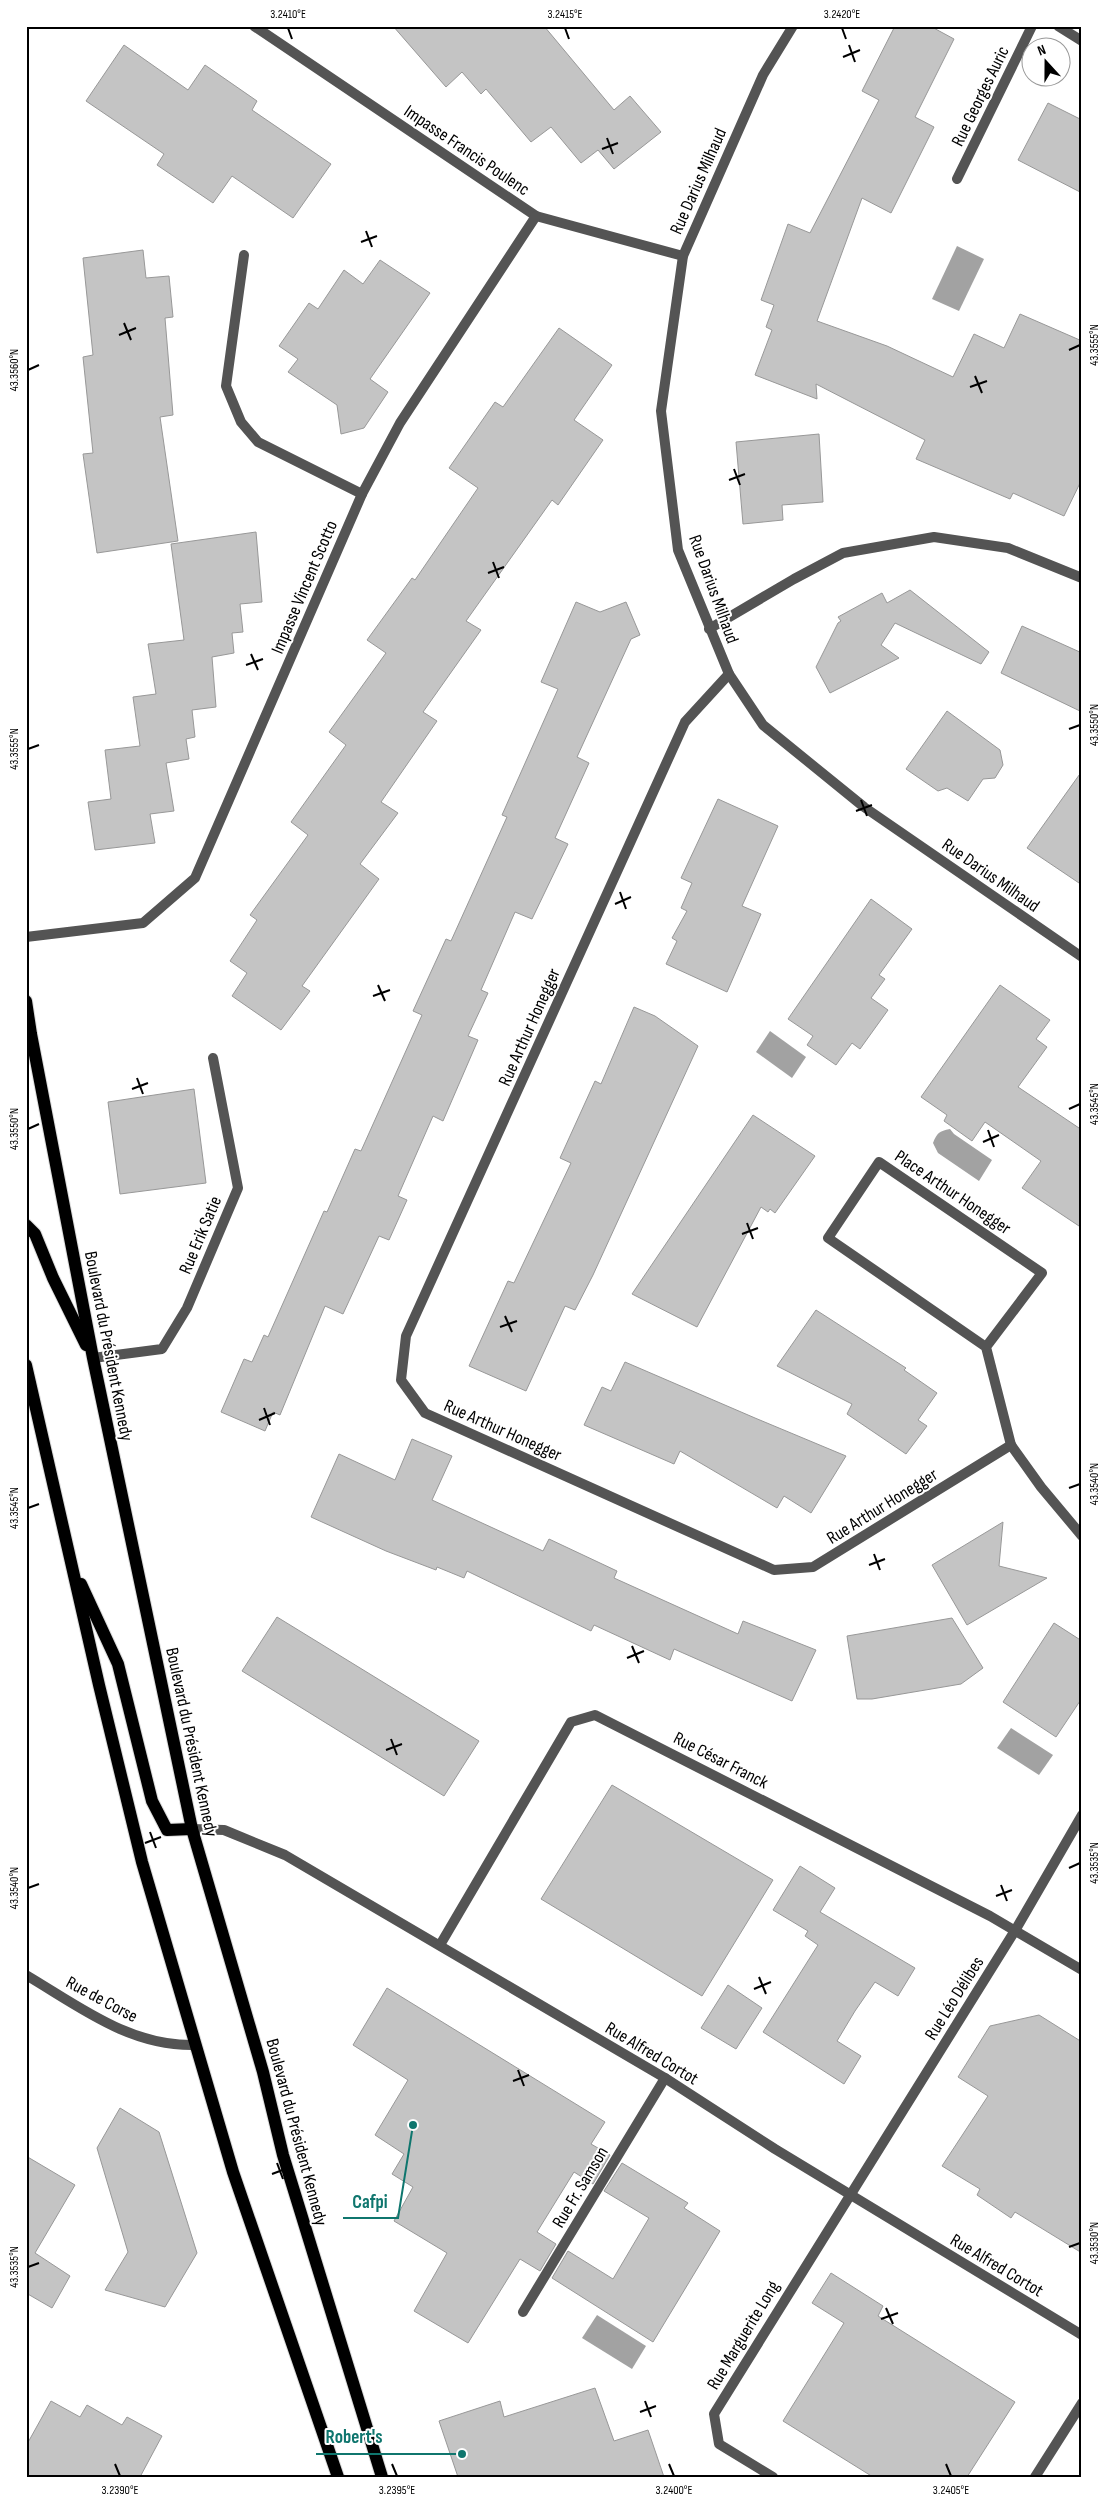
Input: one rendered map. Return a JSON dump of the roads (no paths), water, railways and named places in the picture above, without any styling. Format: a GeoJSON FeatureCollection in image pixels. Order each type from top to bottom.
{"type":"FeatureCollection","features":[{"type":"Feature","properties":{"kind":"main road","name":"Boulevard du Président Kennedy"},"geometry":{"type":"LineString","coordinates":[[26,1001],[93,1358],[192,1830],[264,2072],[283,2155],[382,2477]]}},
{"type":"Feature","properties":{"kind":"main road"},"geometry":{"type":"LineString","coordinates":[[26,1225],[35,1234],[53,1278],[93,1358]]}},
{"type":"Feature","properties":{"kind":"main road"},"geometry":{"type":"LineString","coordinates":[[26,1365],[142,1862],[194,2045],[233,2172],[338,2477]]}},
{"type":"Feature","properties":{"kind":"main road"},"geometry":{"type":"LineString","coordinates":[[70,1559],[118,1664],[152,1801],[167,1830],[192,1830]]}},
{"type":"Feature","properties":{"kind":"street","name":"Impasse Francis Poulenc"},"geometry":{"type":"LineString","coordinates":[[254,26],[536,216],[683,256]]}},
{"type":"Feature","properties":{"kind":"street","name":"Rue Darius Milhaud"},"geometry":{"type":"LineString","coordinates":[[793,26],[763,75],[683,256],[661,411],[678,550],[729,674],[763,725],[864,807],[1082,957]]}},
{"type":"Feature","properties":{"kind":"street","name":"Rue Georges Auric"},"geometry":{"type":"LineString","coordinates":[[957,179],[1032,26]]}},
{"type":"Feature","properties":{"kind":"street"},"geometry":{"type":"LineString","coordinates":[[1058,26],[1082,41]]}},
{"type":"Feature","properties":{"kind":"street","name":"Impasse Vincent Scotto"},"geometry":{"type":"LineString","coordinates":[[26,937],[143,923],[196,878],[362,494],[400,423],[536,216]]}},
{"type":"Feature","properties":{"kind":"street"},"geometry":{"type":"LineString","coordinates":[[244,255],[226,386],[241,422],[258,442],[362,494]]}},
{"type":"Feature","properties":{"kind":"street"},"geometry":{"type":"LineString","coordinates":[[709,629],[794,579],[843,553],[934,537],[1008,548],[1082,578]]}},
{"type":"Feature","properties":{"kind":"street","name":"Rue Arthur Honegger"},"geometry":{"type":"LineString","coordinates":[[729,674],[685,722],[406,1336],[401,1380],[425,1413],[774,1570],[814,1567],[1011,1445]]}},
{"type":"Feature","properties":{"kind":"street","name":"Rue Erik Satie"},"geometry":{"type":"LineString","coordinates":[[93,1358],[162,1349],[187,1308],[238,1188],[213,1058]]}},
{"type":"Feature","properties":{"kind":"street","name":"Place Arthur Honegger"},"geometry":{"type":"LineString","coordinates":[[879,1162],[1042,1272],[986,1347],[828,1238],[879,1162]]}},
{"type":"Feature","properties":{"kind":"street"},"geometry":{"type":"LineString","coordinates":[[986,1347],[1011,1445],[1041,1487],[1082,1536]]}},
{"type":"Feature","properties":{"kind":"street","name":"Rue César Franck"},"geometry":{"type":"LineString","coordinates":[[440,1945],[571,1722],[595,1715],[1016,1929],[1082,1970]]}},
{"type":"Feature","properties":{"kind":"street","name":"Rue Léo Délibes"},"geometry":{"type":"LineString","coordinates":[[851,2195],[1016,1929],[1082,1815]]}},
{"type":"Feature","properties":{"kind":"street","name":"Rue Alfred Cortot"},"geometry":{"type":"LineString","coordinates":[[192,1830],[224,1830],[285,1855],[665,2078],[851,2195],[1082,2335]]}},
{"type":"Feature","properties":{"kind":"street","name":"Rue de Corse"},"geometry":{"type":"LineString","coordinates":[[26,1975],[116,2029],[156,2043],[194,2045]]}},
{"type":"Feature","properties":{"kind":"street","name":"Rue Fr. Samson"},"geometry":{"type":"LineString","coordinates":[[523,2312],[665,2078]]}},
{"type":"Feature","properties":{"kind":"street","name":"Rue Marguerite Long"},"geometry":{"type":"LineString","coordinates":[[773,2477],[719,2444],[714,2414],[836,2215],[851,2195]]}},
{"type":"Feature","properties":{"kind":"street"},"geometry":{"type":"LineString","coordinates":[[1035,2477],[1082,2403]]}},
{"type":"Feature","properties":{"kind":"place","name":"Cafpi"},"geometry":{"type":"Point","coordinates":[413,2125]}},
{"type":"Feature","properties":{"kind":"place","name":"Robert's"},"geometry":{"type":"Point","coordinates":[462,2454]}}]}
